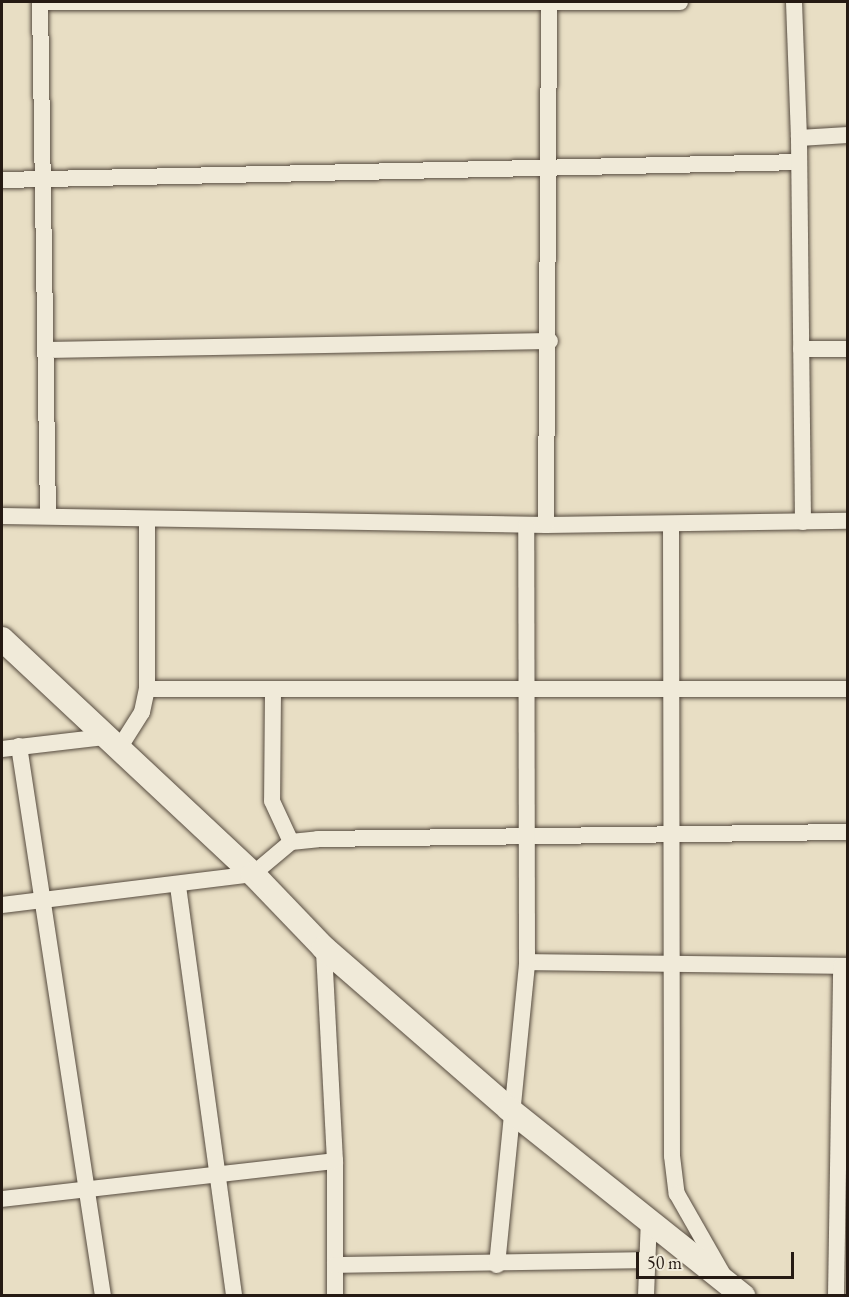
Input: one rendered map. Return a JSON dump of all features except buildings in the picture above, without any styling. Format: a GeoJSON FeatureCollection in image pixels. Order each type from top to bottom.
{"type":"FeatureCollection","features":[{"type":"Feature","properties":{"kind":"street"},"geometry":{"type":"LineString","coordinates":[[48,515],[40,2],[681,2]]}},
{"type":"Feature","properties":{"kind":"street"},"geometry":{"type":"LineString","coordinates":[[794,2],[799,138],[803,522]]}},
{"type":"Feature","properties":{"kind":"street"},"geometry":{"type":"LineString","coordinates":[[546,525],[550,341],[549,3]]}},
{"type":"Feature","properties":{"kind":"street"},"geometry":{"type":"LineString","coordinates":[[799,138],[848,135]]}},
{"type":"Feature","properties":{"kind":"street"},"geometry":{"type":"LineString","coordinates":[[2,180],[43,182],[799,162]]}},
{"type":"Feature","properties":{"kind":"street"},"geometry":{"type":"LineString","coordinates":[[46,350],[550,341]]}},
{"type":"Feature","properties":{"kind":"street"},"geometry":{"type":"LineString","coordinates":[[801,349],[848,349]]}},
{"type":"Feature","properties":{"kind":"street"},"geometry":{"type":"LineString","coordinates":[[2,516],[526,525],[848,521]]}},
{"type":"Feature","properties":{"kind":"street"},"geometry":{"type":"LineString","coordinates":[[2,748],[111,744],[142,712],[147,689],[147,520]]}},
{"type":"Feature","properties":{"kind":"street"},"geometry":{"type":"LineString","coordinates":[[497,1265],[509,1109],[527,962],[529,837],[526,525]]}},
{"type":"Feature","properties":{"kind":"street"},"geometry":{"type":"LineString","coordinates":[[670,525],[671,689],[667,831],[672,960],[672,1156],[677,1194],[734,1287]]}},
{"type":"Feature","properties":{"kind":"street"},"geometry":{"type":"LineString","coordinates":[[2,639],[111,744],[253,874],[324,948],[509,1109],[734,1287]]}},
{"type":"Feature","properties":{"kind":"street"},"geometry":{"type":"LineString","coordinates":[[147,689],[273,693],[848,689]]}},
{"type":"Feature","properties":{"kind":"street"},"geometry":{"type":"LineString","coordinates":[[273,693],[272,801],[291,842]]}},
{"type":"Feature","properties":{"kind":"street"},"geometry":{"type":"LineString","coordinates":[[19,746],[103,1296]]}},
{"type":"Feature","properties":{"kind":"street"},"geometry":{"type":"LineString","coordinates":[[2,906],[178,886],[253,874],[291,842],[529,837],[667,831],[848,832]]}},
{"type":"Feature","properties":{"kind":"street"},"geometry":{"type":"LineString","coordinates":[[178,886],[234,1296]]}},
{"type":"Feature","properties":{"kind":"street"},"geometry":{"type":"LineString","coordinates":[[324,948],[335,1161],[335,1296]]}},
{"type":"Feature","properties":{"kind":"street"},"geometry":{"type":"LineString","coordinates":[[527,962],[672,960],[844,966],[836,1296]]}},
{"type":"Feature","properties":{"kind":"street"},"geometry":{"type":"LineString","coordinates":[[2,1199],[218,1171],[335,1161]]}},
{"type":"Feature","properties":{"kind":"street"},"geometry":{"type":"LineString","coordinates":[[646,1296],[645,1260],[649,1219]]}},
{"type":"Feature","properties":{"kind":"street"},"geometry":{"type":"LineString","coordinates":[[335,1264],[497,1265],[645,1260]]}}]}
